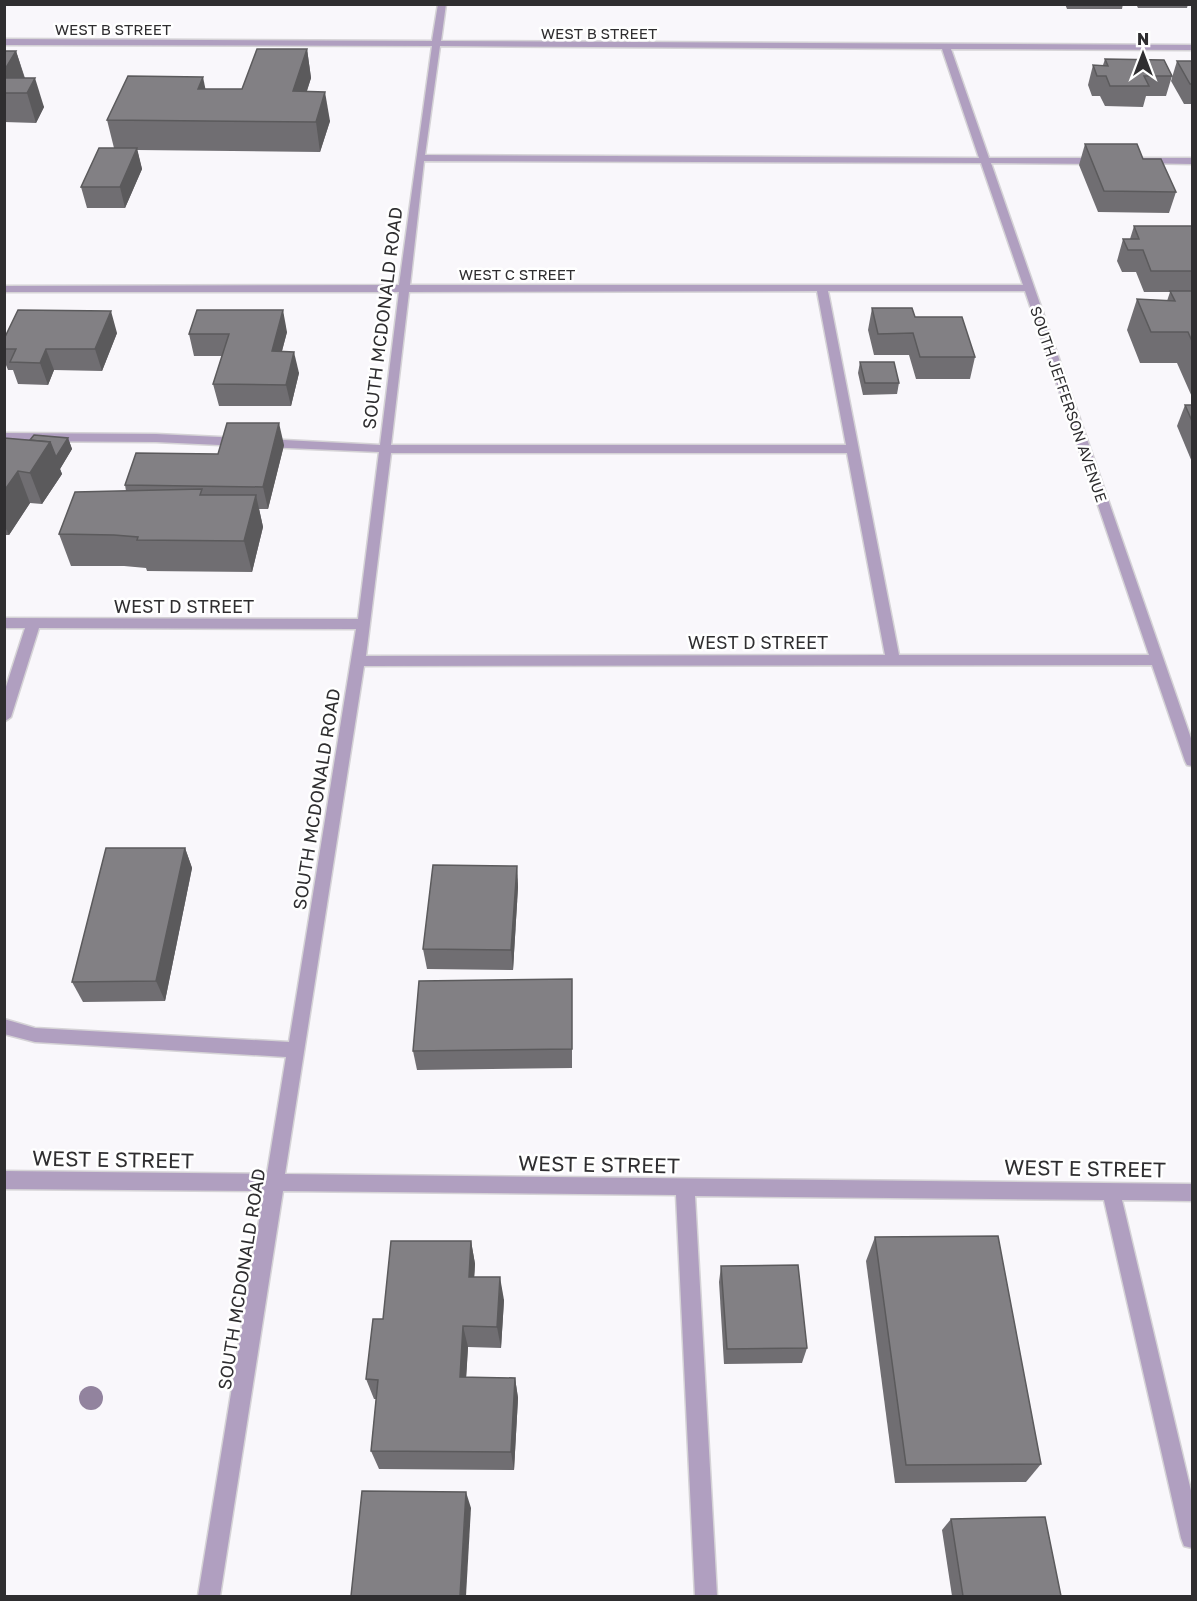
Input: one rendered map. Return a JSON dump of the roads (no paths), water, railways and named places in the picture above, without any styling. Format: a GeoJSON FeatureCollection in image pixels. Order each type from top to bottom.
{"type":"FeatureCollection","features":[{"type":"Feature","properties":{"kind":"street","name":"SOUTH MCDONALD ROAD"},"geometry":{"type":"LineString","coordinates":[[209,1596],[277,1183],[364,624],[434,45],[442,4]]}},
{"type":"Feature","properties":{"kind":"street","name":"WEST B STREET"},"geometry":{"type":"LineString","coordinates":[[4,42],[1192,47]]}},
{"type":"Feature","properties":{"kind":"street","name":"SOUTH JEFFERSON AVENUE"},"geometry":{"type":"LineString","coordinates":[[946,46],[1192,761]]}},
{"type":"Feature","properties":{"kind":"street"},"geometry":{"type":"LineString","coordinates":[[420,158],[1112,161]]}},
{"type":"Feature","properties":{"kind":"street"},"geometry":{"type":"LineString","coordinates":[[1135,161],[1192,161]]}},
{"type":"Feature","properties":{"kind":"street","name":"WEST C STREET"},"geometry":{"type":"LineString","coordinates":[[4,289],[1030,288]]}},
{"type":"Feature","properties":{"kind":"street"},"geometry":{"type":"LineString","coordinates":[[822,289],[892,660]]}},
{"type":"Feature","properties":{"kind":"street"},"geometry":{"type":"LineString","coordinates":[[4,437],[156,438],[386,449],[852,449]]}},
{"type":"Feature","properties":{"kind":"street","name":"WEST D STREET"},"geometry":{"type":"LineString","coordinates":[[4,623],[364,624]]}},
{"type":"Feature","properties":{"kind":"street"},"geometry":{"type":"LineString","coordinates":[[4,717],[33,624]]}},
{"type":"Feature","properties":{"kind":"street","name":"WEST D STREET"},"geometry":{"type":"LineString","coordinates":[[358,661],[1158,660]]}},
{"type":"Feature","properties":{"kind":"street"},"geometry":{"type":"LineString","coordinates":[[4,1026],[35,1035],[296,1050]]}},
{"type":"Feature","properties":{"kind":"street","name":"WEST E STREET"},"geometry":{"type":"LineString","coordinates":[[4,1180],[1192,1192]]}},
{"type":"Feature","properties":{"kind":"street"},"geometry":{"type":"LineString","coordinates":[[685,1187],[706,1596]]}},
{"type":"Feature","properties":{"kind":"street"},"geometry":{"type":"LineString","coordinates":[[1111,1191],[1192,1538]]}}]}
